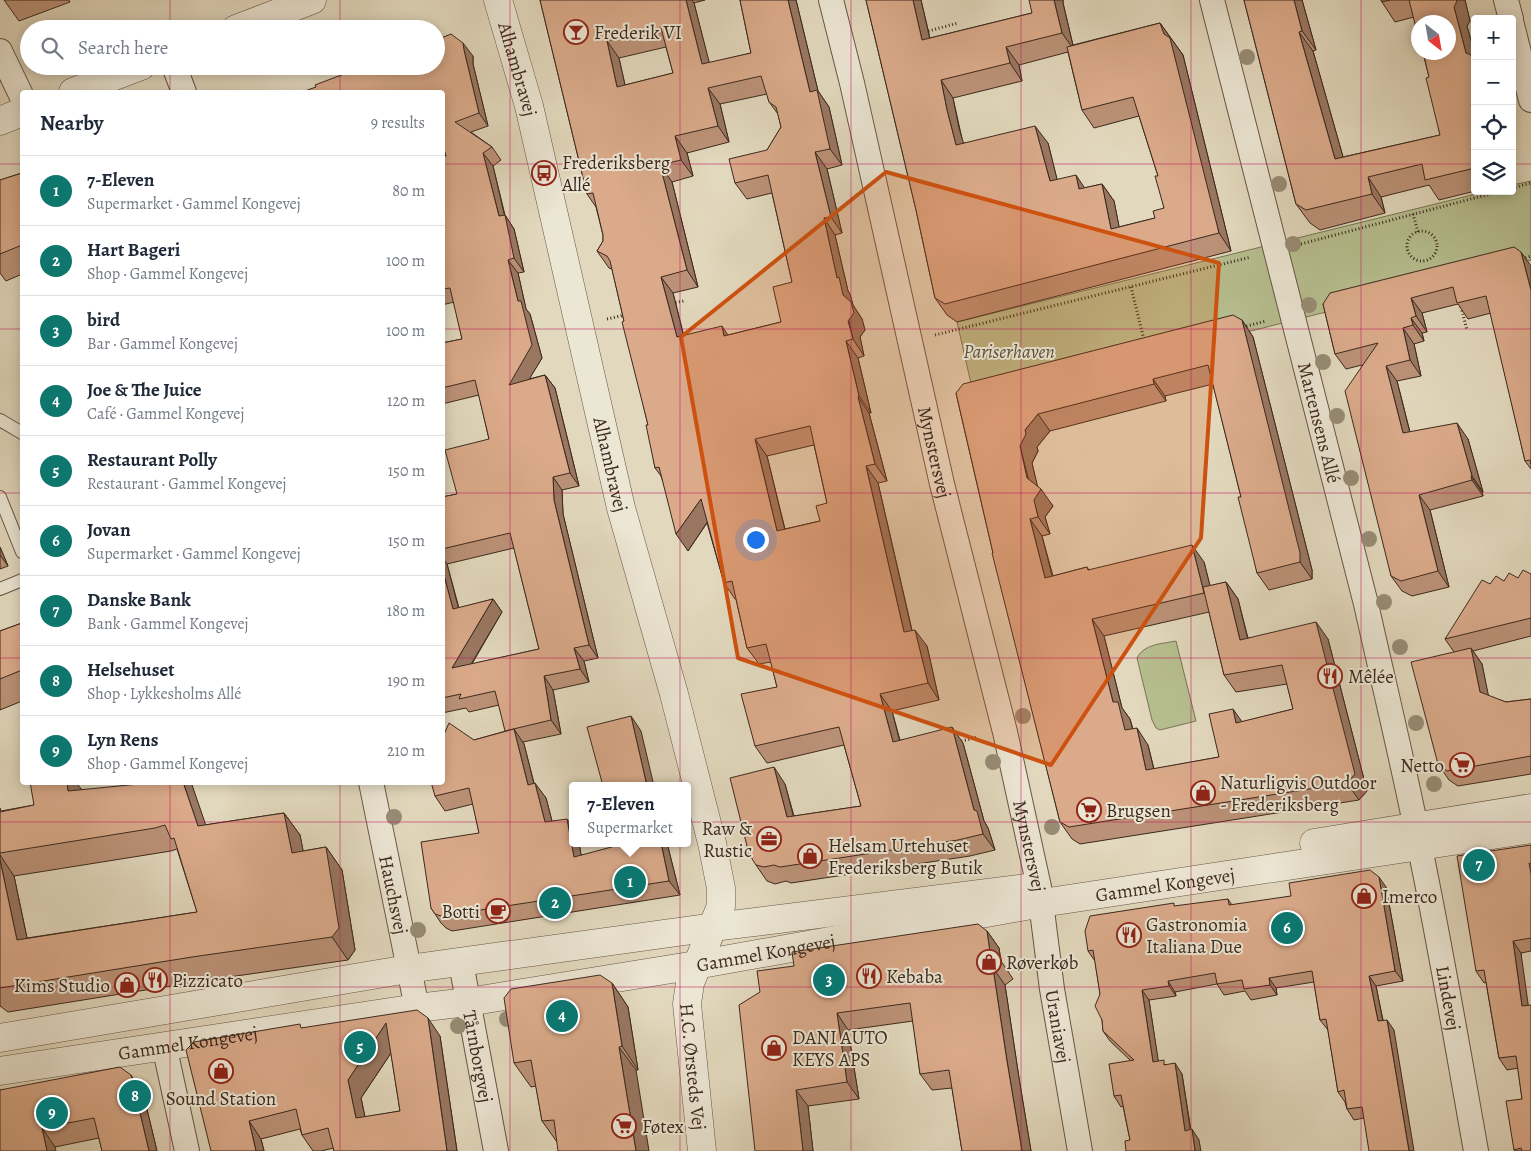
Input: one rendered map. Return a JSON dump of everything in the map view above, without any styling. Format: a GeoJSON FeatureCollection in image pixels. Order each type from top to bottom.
{"type":"FeatureCollection","features":[{"type":"Feature","properties":{"kind":"street"},"geometry":{"type":"LineString","coordinates":[[260,20],[312,0]]}},
{"type":"Feature","properties":{"kind":"street","name":"Alhambravej"},"geometry":{"type":"LineString","coordinates":[[498,0],[529,106],[621,508],[674,694],[712,843],[721,888],[721,906],[714,926]]}},
{"type":"Feature","properties":{"kind":"street","name":"Mynstersvej"},"geometry":{"type":"LineString","coordinates":[[831,0],[852,83],[942,484],[1005,732],[1041,895]]}},
{"type":"Feature","properties":{"kind":"street","name":"Martensens Allé"},"geometry":{"type":"LineString","coordinates":[[1212,0],[1366,604],[1418,837]]}},
{"type":"Feature","properties":{"kind":"street"},"geometry":{"type":"LineString","coordinates":[[1506,0],[1510,15]]}},
{"type":"Feature","properties":{"kind":"street"},"geometry":{"type":"LineString","coordinates":[[1516,41],[1531,100]]}},
{"type":"Feature","properties":{"kind":"street"},"geometry":{"type":"LineString","coordinates":[[0,51],[20,94]]}},
{"type":"Feature","properties":{"kind":"street"},"geometry":{"type":"LineString","coordinates":[[78,90],[117,75]]}},
{"type":"Feature","properties":{"kind":"street"},"geometry":{"type":"LineString","coordinates":[[177,75],[183,90]]}},
{"type":"Feature","properties":{"kind":"street"},"geometry":{"type":"LineString","coordinates":[[0,121],[20,113]]}},
{"type":"Feature","properties":{"kind":"street","name":"Hauchsvej"},"geometry":{"type":"LineString","coordinates":[[372,785],[416,1008]]}},
{"type":"Feature","properties":{"kind":"street","name":"Gammel Kongevej"},"geometry":{"type":"LineString","coordinates":[[1418,837],[1531,808]]}},
{"type":"Feature","properties":{"kind":"street","name":"Gammel Kongevej"},"geometry":{"type":"LineString","coordinates":[[0,1071],[164,1045],[468,1002],[696,965],[1041,895],[1418,837],[1531,829]]}},
{"type":"Feature","properties":{"kind":"street","name":"Lindevej"},"geometry":{"type":"LineString","coordinates":[[1418,837],[1476,1151]]}},
{"type":"Feature","properties":{"kind":"street","name":"Gammel Kongevej"},"geometry":{"type":"LineString","coordinates":[[0,1038],[408,969],[714,926],[1041,895]]}},
{"type":"Feature","properties":{"kind":"street","name":"Uraniavej"},"geometry":{"type":"LineString","coordinates":[[1041,895],[1055,1005],[1080,1151]]}},
{"type":"Feature","properties":{"kind":"street","name":"H.C. Ørsteds Vej"},"geometry":{"type":"LineString","coordinates":[[702,1151],[688,1004],[690,982],[714,926]]}},
{"type":"Feature","properties":{"kind":"street","name":"Tårnborgvej"},"geometry":{"type":"LineString","coordinates":[[461,963],[496,1151]]}},
{"type":"Feature","properties":{"kind":"street"},"geometry":{"type":"LineString","coordinates":[[164,1045],[187,1151]]}},
{"type":"Feature","properties":{"kind":"lane"},"geometry":{"type":"LineString","coordinates":[[0,420],[20,431]]}},
{"type":"Feature","properties":{"kind":"lane"},"geometry":{"type":"LineString","coordinates":[[0,497],[20,547]]}},
{"type":"Feature","properties":{"kind":"lane"},"geometry":{"type":"LineString","coordinates":[[0,590],[20,581]]}},
{"type":"Feature","properties":{"kind":"path"},"geometry":{"type":"LineString","coordinates":[[922,32],[958,23]]}},
{"type":"Feature","properties":{"kind":"path"},"geometry":{"type":"LineString","coordinates":[[1516,187],[1531,183]]}},
{"type":"Feature","properties":{"kind":"path"},"geometry":{"type":"LineString","coordinates":[[910,341],[1276,250],[1486,195]]}},
{"type":"Feature","properties":{"kind":"path"},"geometry":{"type":"LineString","coordinates":[[1413,214],[1418,232]]}},
{"type":"Feature","properties":{"kind":"path"},"geometry":{"type":"LineString","coordinates":[[1426,231],[1437,242],[1436,252],[1429,260],[1424,262],[1414,260],[1406,248],[1409,238],[1418,232],[1426,231]]}},
{"type":"Feature","properties":{"kind":"path"},"geometry":{"type":"LineString","coordinates":[[1521,259],[1531,256]]}},
{"type":"Feature","properties":{"kind":"path"},"geometry":{"type":"LineString","coordinates":[[1424,262],[1426,268]]}},
{"type":"Feature","properties":{"kind":"path"},"geometry":{"type":"LineString","coordinates":[[1131,286],[1144,341]]}},
{"type":"Feature","properties":{"kind":"path"},"geometry":{"type":"LineString","coordinates":[[665,305],[684,301]]}},
{"type":"Feature","properties":{"kind":"path"},"geometry":{"type":"LineString","coordinates":[[1460,303],[1466,330]]}},
{"type":"Feature","properties":{"kind":"path"},"geometry":{"type":"LineString","coordinates":[[579,324],[626,314]]}},
{"type":"Feature","properties":{"kind":"path"},"geometry":{"type":"LineString","coordinates":[[1234,329],[1292,315]]}},
{"type":"Feature","properties":{"kind":"path"},"geometry":{"type":"LineString","coordinates":[[955,742],[1005,732]]}},
{"type":"Feature","properties":{"kind":"highlighted area"},"geometry":{"type":"Polygon","coordinates":[[[886,172],[1219,263],[1201,538],[1051,765],[738,658],[681,337],[886,172]]]}},
{"type":"Feature","properties":{"kind":"green space","name":"Pariserhaven"},"geometry":{"type":"Polygon","coordinates":[[[1531,181],[1531,260],[975,401],[957,322],[1472,195],[1516,195],[1516,184],[1531,181]]]}},
{"type":"Feature","properties":{"kind":"green space"},"geometry":{"type":"Polygon","coordinates":[[[1176,641],[1196,721],[1160,730],[1156,728],[1152,720],[1137,658],[1148,647],[1176,641]]]}},
{"type":"Feature","properties":{"kind":"building"},"geometry":{"type":"Polygon","coordinates":[[[540,0],[686,0],[702,64],[751,53],[740,0],[788,0],[810,92],[817,90],[830,149],[815,152],[831,217],[824,218],[837,278],[839,277],[843,295],[851,302],[854,313],[848,321],[853,339],[846,341],[875,464],[866,466],[904,632],[915,630],[928,683],[880,694],[893,742],[952,727],[974,810],[977,811],[983,834],[958,840],[780,867],[756,865],[749,854],[730,778],[774,767],[787,817],[861,806],[839,727],[755,746],[741,694],[777,687],[766,644],[747,648],[732,581],[724,583],[701,499],[676,534],[659,467],[655,468],[646,425],[648,425],[622,322],[624,321],[610,261],[607,256],[597,251],[603,241],[603,235],[593,193],[587,194],[540,0]],[[661,28],[607,41],[617,87],[673,73],[661,28]],[[761,76],[708,88],[718,126],[675,136],[681,160],[660,165],[687,270],[661,277],[677,337],[722,326],[724,336],[781,322],[773,287],[792,282],[768,175],[735,183],[729,159],[767,150],[781,127],[776,107],[769,102],[761,76]],[[810,426],[755,439],[777,531],[820,521],[816,506],[827,503],[810,426]]]}},
{"type":"Feature","properties":{"kind":"building"},"geometry":{"type":"Polygon","coordinates":[[[866,0],[913,0],[922,40],[1032,13],[1029,0],[1054,0],[1062,33],[1006,47],[1010,63],[941,80],[947,110],[956,145],[1035,126],[1050,181],[1076,175],[1079,189],[1102,184],[1111,229],[1155,218],[1153,211],[1164,208],[1155,176],[1158,176],[1133,97],[1082,110],[1067,47],[1160,23],[1164,34],[1170,38],[1219,233],[945,304],[935,298],[866,0]]]}},
{"type":"Feature","properties":{"kind":"building"},"geometry":{"type":"Polygon","coordinates":[[[1244,0],[1294,0],[1302,31],[1299,32],[1335,159],[1440,135],[1426,78],[1429,77],[1425,60],[1456,60],[1456,15],[1413,15],[1409,0],[1456,0],[1454,7],[1466,53],[1471,55],[1471,169],[1425,180],[1422,164],[1368,177],[1372,194],[1306,210],[1296,204],[1244,0]]]}},
{"type":"Feature","properties":{"kind":"building"},"geometry":{"type":"Polygon","coordinates":[[[451,34],[463,43],[479,113],[455,122],[492,147],[483,153],[499,216],[505,215],[514,258],[508,260],[518,301],[521,301],[532,345],[509,385],[545,375],[570,473],[553,477],[554,500],[589,645],[574,648],[580,669],[544,676],[551,720],[505,731],[495,691],[459,699],[461,694],[445,697],[445,579],[453,609],[493,599],[452,668],[539,649],[510,533],[445,548],[445,496],[457,494],[445,450],[489,439],[475,380],[445,387],[445,342],[462,339],[450,288],[445,289],[445,90],[308,90],[316,87],[315,85],[341,75],[445,75],[445,36],[451,34]]]}},
{"type":"Feature","properties":{"kind":"building"},"geometry":{"type":"Polygon","coordinates":[[[20,174],[20,246],[0,254],[0,180],[20,174]]]}},
{"type":"Feature","properties":{"kind":"building"},"geometry":{"type":"Polygon","coordinates":[[[1514,247],[1521,252],[1531,290],[1531,464],[1530,460],[1525,461],[1486,296],[1457,303],[1453,287],[1411,298],[1416,316],[1411,318],[1413,325],[1403,328],[1410,360],[1386,366],[1403,433],[1457,423],[1472,480],[1419,495],[1438,571],[1401,581],[1391,576],[1345,391],[1378,343],[1335,354],[1323,304],[1330,293],[1514,247]]]}},
{"type":"Feature","properties":{"kind":"building"},"geometry":{"type":"Polygon","coordinates":[[[1233,315],[1242,320],[1300,553],[1300,562],[1257,573],[1238,497],[1241,497],[1208,365],[1153,379],[1154,384],[1038,414],[1025,430],[1026,434],[1020,446],[1027,478],[1041,489],[1034,500],[1038,517],[1030,519],[1045,578],[1087,567],[1088,570],[1192,545],[1204,593],[1092,619],[1113,702],[1118,702],[1125,730],[1137,728],[1146,770],[1219,757],[1209,714],[1233,709],[1236,723],[1293,709],[1282,665],[1224,675],[1203,587],[1226,582],[1240,640],[1316,622],[1355,774],[1347,783],[1069,827],[1060,822],[992,553],[956,393],[963,384],[1233,315]]]}},
{"type":"Feature","properties":{"kind":"building"},"geometry":{"type":"Polygon","coordinates":[[[1523,570],[1531,574],[1531,618],[1445,639],[1482,580],[1490,584],[1496,576],[1504,581],[1509,573],[1518,578],[1523,570]]]}},
{"type":"Feature","properties":{"kind":"building"},"geometry":{"type":"Polygon","coordinates":[[[20,624],[20,671],[0,679],[0,631],[20,624]]]}},
{"type":"Feature","properties":{"kind":"building"},"geometry":{"type":"Polygon","coordinates":[[[1471,648],[1480,692],[1506,702],[1531,699],[1531,756],[1447,771],[1438,764],[1411,662],[1471,648]]]}},
{"type":"Feature","properties":{"kind":"building"},"geometry":{"type":"Polygon","coordinates":[[[631,716],[646,782],[602,782],[587,727],[631,716]]]}},
{"type":"Feature","properties":{"kind":"building"},"geometry":{"type":"Polygon","coordinates":[[[449,723],[474,740],[514,729],[528,785],[535,783],[545,822],[567,819],[569,847],[572,847],[574,857],[612,847],[662,847],[669,881],[441,916],[435,914],[431,908],[421,842],[479,833],[469,788],[435,796],[432,785],[445,785],[445,732],[449,723]]]}},
{"type":"Feature","properties":{"kind":"building"},"geometry":{"type":"Polygon","coordinates":[[[31,785],[67,785],[68,791],[129,785],[184,785],[198,826],[284,813],[292,853],[326,847],[339,928],[332,937],[0,988],[0,860],[17,940],[197,912],[174,838],[171,839],[165,825],[0,853],[0,812],[34,805],[31,785]]]}},
{"type":"Feature","properties":{"kind":"building"},"geometry":{"type":"Polygon","coordinates":[[[1531,845],[1531,864],[1529,863],[1531,874],[1531,938],[1513,941],[1522,1006],[1531,1005],[1531,1151],[1522,1151],[1521,1148],[1514,1150],[1506,1101],[1522,1099],[1516,1056],[1499,1058],[1484,970],[1476,971],[1457,856],[1531,845]]]}},
{"type":"Feature","properties":{"kind":"building"},"geometry":{"type":"Polygon","coordinates":[[[1370,870],[1379,877],[1395,971],[1369,976],[1378,1021],[1387,1020],[1409,1151],[1369,1151],[1362,1107],[1347,1109],[1344,1090],[1338,1092],[1326,1019],[1320,1020],[1312,971],[1269,978],[1270,985],[1244,989],[1242,980],[1217,984],[1215,973],[1168,981],[1169,986],[1142,990],[1153,1062],[1164,1060],[1164,1065],[1175,1063],[1185,1131],[1192,1129],[1195,1151],[1126,1151],[1125,1141],[1130,1140],[1121,1095],[1114,1096],[1109,1064],[1134,1060],[1103,1031],[1102,1020],[1095,1006],[1100,994],[1093,950],[1088,951],[1085,931],[1090,916],[1174,903],[1174,906],[1228,899],[1229,905],[1291,896],[1289,883],[1370,870]]]}},
{"type":"Feature","properties":{"kind":"building"},"geometry":{"type":"Polygon","coordinates":[[[978,924],[987,931],[990,952],[1002,962],[993,968],[1022,1151],[962,1151],[949,1070],[920,1074],[910,1003],[837,1013],[847,1082],[796,1090],[803,1151],[755,1151],[739,1005],[760,992],[757,971],[794,966],[792,952],[978,924]]]}},
{"type":"Feature","properties":{"kind":"building"},"geometry":{"type":"Polygon","coordinates":[[[600,975],[612,983],[622,1046],[619,1047],[636,1151],[558,1151],[554,1120],[542,1121],[531,1060],[514,1063],[504,998],[511,989],[600,975]]]}},
{"type":"Feature","properties":{"kind":"building"},"geometry":{"type":"Polygon","coordinates":[[[417,1010],[428,1018],[447,1151],[334,1151],[328,1128],[302,1135],[296,1109],[249,1121],[256,1151],[211,1151],[186,1050],[194,1042],[300,1024],[301,1028],[417,1010]],[[386,1023],[348,1080],[356,1118],[400,1111],[386,1023]]]}},
{"type":"Feature","properties":{"kind":"building"},"geometry":{"type":"Polygon","coordinates":[[[120,1067],[131,1075],[149,1151],[102,1151],[94,1118],[42,1128],[47,1151],[0,1151],[0,1090],[120,1067]]]}},
{"type":"Feature","properties":{"kind":"place","name":"Frederik VI"},"geometry":{"type":"Point","coordinates":[576,32]}},
{"type":"Feature","properties":{"kind":"place","name":"Frederiksberg Allé"},"geometry":{"type":"Point","coordinates":[544,173]}},
{"type":"Feature","properties":{"kind":"place","name":"Mêlée"},"geometry":{"type":"Point","coordinates":[1330,676]}},
{"type":"Feature","properties":{"kind":"place","name":"Netto"},"geometry":{"type":"Point","coordinates":[1462,765]}},
{"type":"Feature","properties":{"kind":"place","name":"Naturligvis Outdoor - Frederiksberg"},"geometry":{"type":"Point","coordinates":[1203,793]}},
{"type":"Feature","properties":{"kind":"place","name":"Brugsen"},"geometry":{"type":"Point","coordinates":[1089,810]}},
{"type":"Feature","properties":{"kind":"place","name":"Raw & Rustic"},"geometry":{"type":"Point","coordinates":[769,839]}},
{"type":"Feature","properties":{"kind":"place","name":"Helsam Urtehuset Frederiksberg Butik"},"geometry":{"type":"Point","coordinates":[810,856]}},
{"type":"Feature","properties":{"kind":"place","name":"Danske Bank"},"geometry":{"type":"Point","coordinates":[1479,865]}},
{"type":"Feature","properties":{"kind":"place","name":"7-Eleven"},"geometry":{"type":"Point","coordinates":[630,882]}},
{"type":"Feature","properties":{"kind":"place","name":"Imerco"},"geometry":{"type":"Point","coordinates":[1364,896]}},
{"type":"Feature","properties":{"kind":"place","name":"Hart Bageri"},"geometry":{"type":"Point","coordinates":[555,903]}},
{"type":"Feature","properties":{"kind":"place","name":"Botti"},"geometry":{"type":"Point","coordinates":[498,911]}},
{"type":"Feature","properties":{"kind":"place","name":"Jovan"},"geometry":{"type":"Point","coordinates":[1287,928]}},
{"type":"Feature","properties":{"kind":"place","name":"Gastronomia Italiana Due"},"geometry":{"type":"Point","coordinates":[1129,935]}},
{"type":"Feature","properties":{"kind":"place","name":"Røverkøb"},"geometry":{"type":"Point","coordinates":[989,962]}},
{"type":"Feature","properties":{"kind":"place","name":"Kebaba"},"geometry":{"type":"Point","coordinates":[869,976]}},
{"type":"Feature","properties":{"kind":"place","name":"Pizzicato"},"geometry":{"type":"Point","coordinates":[155,980]}},
{"type":"Feature","properties":{"kind":"place","name":"bird"},"geometry":{"type":"Point","coordinates":[829,980]}},
{"type":"Feature","properties":{"kind":"place","name":"Kims Studio"},"geometry":{"type":"Point","coordinates":[127,985]}},
{"type":"Feature","properties":{"kind":"place","name":"Joe & The Juice"},"geometry":{"type":"Point","coordinates":[562,1016]}},
{"type":"Feature","properties":{"kind":"place","name":"Restaurant Polly"},"geometry":{"type":"Point","coordinates":[360,1047]}},
{"type":"Feature","properties":{"kind":"place","name":"DANI AUTO KEYS APS"},"geometry":{"type":"Point","coordinates":[774,1048]}},
{"type":"Feature","properties":{"kind":"place","name":"Sound Station"},"geometry":{"type":"Point","coordinates":[221,1071]}},
{"type":"Feature","properties":{"kind":"place","name":"Helsehuset"},"geometry":{"type":"Point","coordinates":[135,1096]}},
{"type":"Feature","properties":{"kind":"place","name":"Lyn Rens"},"geometry":{"type":"Point","coordinates":[52,1113]}},
{"type":"Feature","properties":{"kind":"place","name":"Føtex"},"geometry":{"type":"Point","coordinates":[624,1126]}}]}
